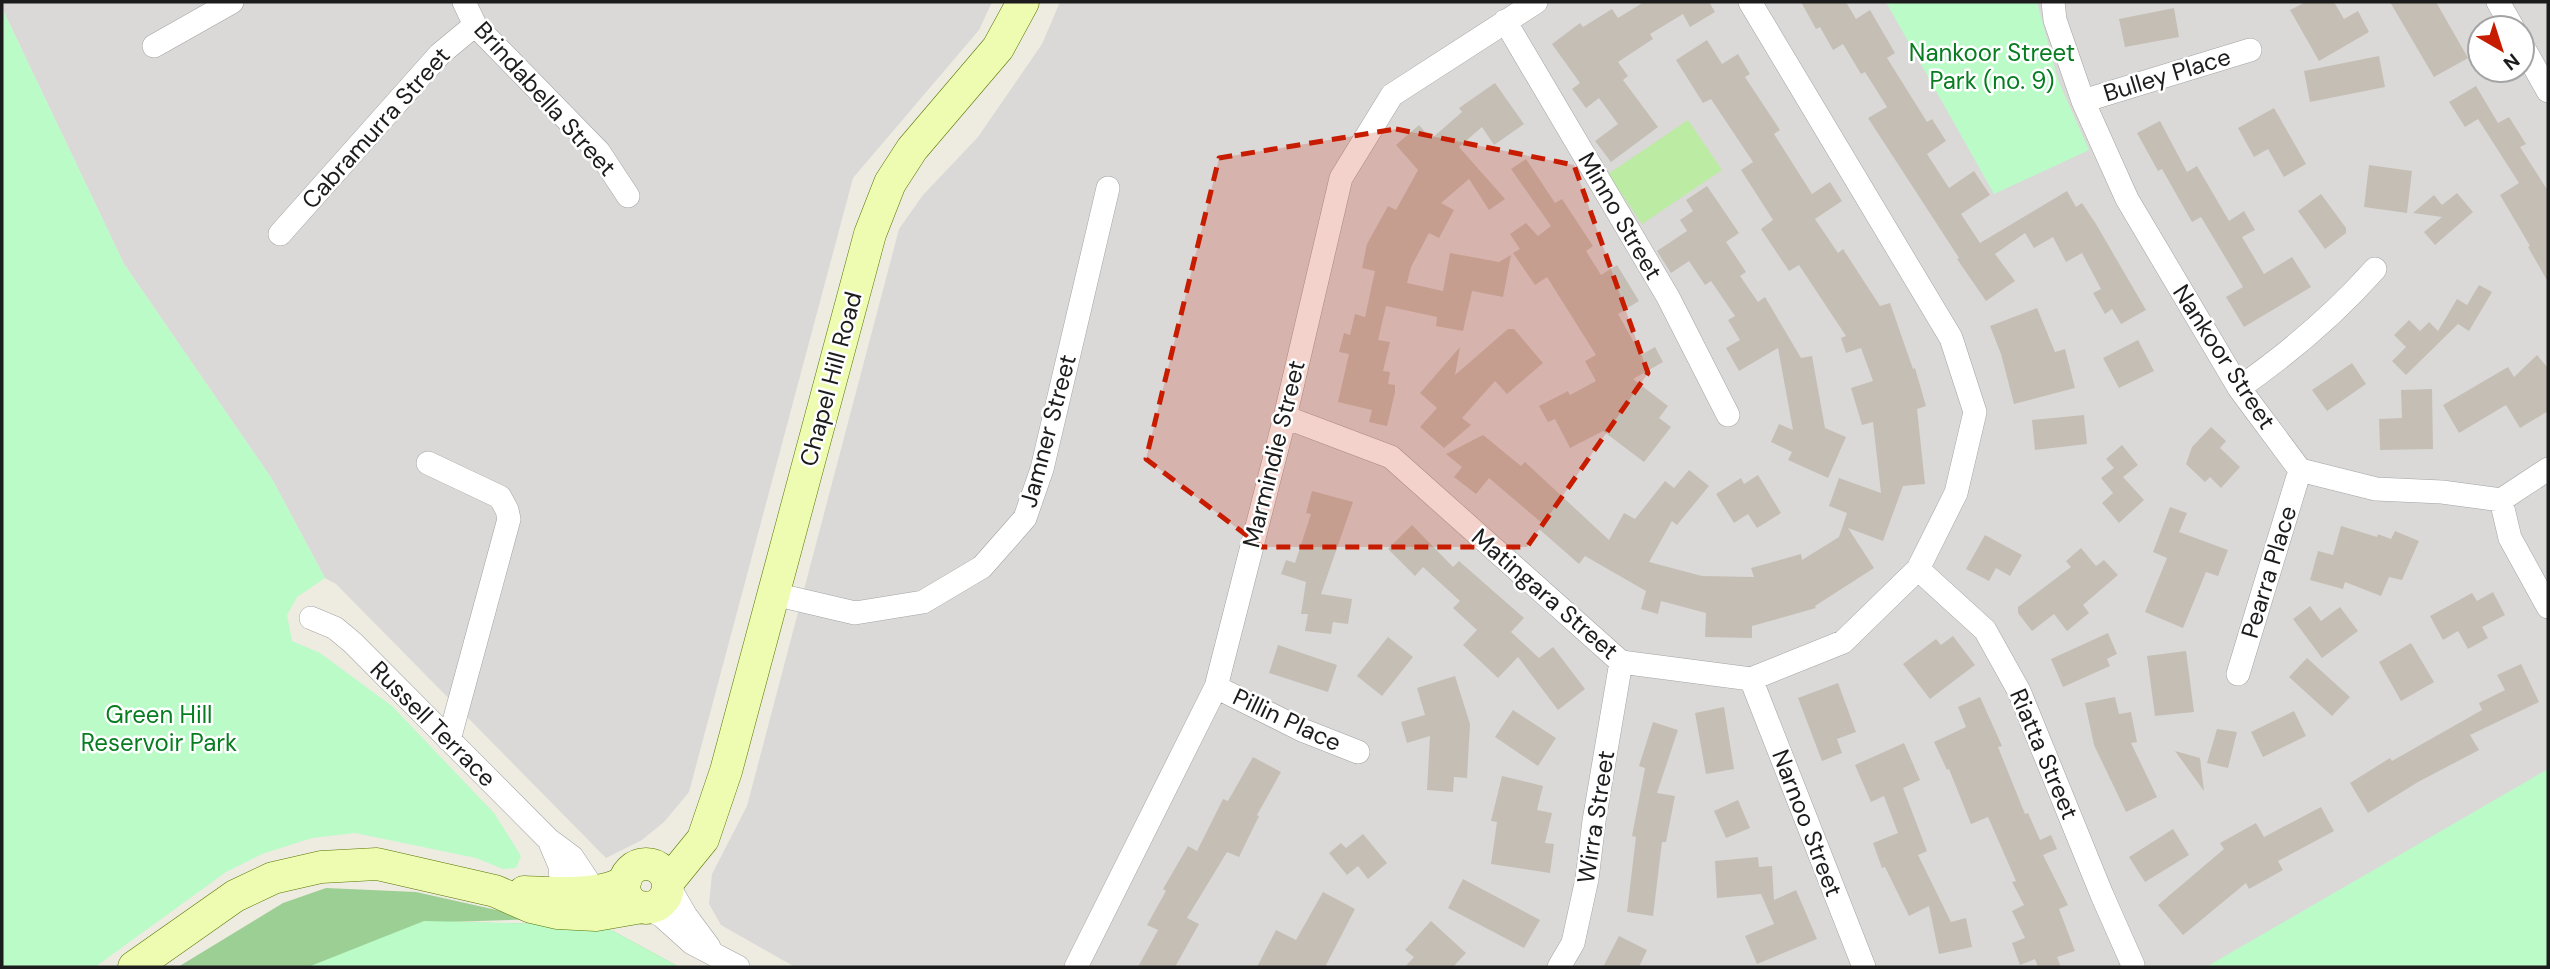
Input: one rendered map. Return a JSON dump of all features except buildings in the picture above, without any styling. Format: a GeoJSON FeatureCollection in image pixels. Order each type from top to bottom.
{"type":"FeatureCollection","features":[{"type":"Feature","properties":{"kind":"main road","name":"Chapel Hill Road"},"geometry":{"type":"LineString","coordinates":[[668,883],[703,839],[718,794],[870,234],[890,183],[912,149],[998,48],[1023,2]]}},
{"type":"Feature","properties":{"kind":"main road","name":"Chapel Hill Road"},"geometry":{"type":"LineString","coordinates":[[632,872],[681,837],[718,794]]}},
{"type":"Feature","properties":{"kind":"main road"},"geometry":{"type":"LineString","coordinates":[[134,967],[235,896],[274,878],[297,871],[350,864],[377,864],[495,891],[547,912],[581,915],[599,902],[618,886],[632,872],[648,864],[663,872],[668,883],[662,901],[643,907],[599,902],[573,906],[562,892],[495,891]]}},
{"type":"Feature","properties":{"kind":"main road"},"geometry":{"type":"LineString","coordinates":[[632,872],[627,895],[633,903],[643,907]]}},
{"type":"Feature","properties":{"kind":"street"},"geometry":{"type":"LineString","coordinates":[[154,46],[232,2]]}},
{"type":"Feature","properties":{"kind":"street","name":"Brindabella Street"},"geometry":{"type":"LineString","coordinates":[[464,2],[475,25],[599,152],[628,196]]}},
{"type":"Feature","properties":{"kind":"street","name":"Marmindie Street"},"geometry":{"type":"LineString","coordinates":[[1076,967],[1216,687],[1285,417],[1341,177],[1392,94],[1536,2]]}},
{"type":"Feature","properties":{"kind":"street","name":"Matingara Street"},"geometry":{"type":"LineString","coordinates":[[1285,417],[1391,457],[1621,662],[1751,679],[1843,642],[1918,569],[1956,493],[1975,412],[1951,338],[1750,2]]}},
{"type":"Feature","properties":{"kind":"street","name":"Nankoor Street"},"geometry":{"type":"LineString","coordinates":[[2053,2],[2055,20],[2083,101],[2127,199],[2239,388],[2300,470]]}},
{"type":"Feature","properties":{"kind":"street","name":"Minno Street"},"geometry":{"type":"LineString","coordinates":[[1505,21],[1668,297],[1728,415]]}},
{"type":"Feature","properties":{"kind":"street","name":"Cabramurra Street"},"geometry":{"type":"LineString","coordinates":[[280,234],[440,54],[475,25]]}},
{"type":"Feature","properties":{"kind":"street","name":"Bulley Place"},"geometry":{"type":"LineString","coordinates":[[2083,101],[2250,50]]}},
{"type":"Feature","properties":{"kind":"street"},"geometry":{"type":"LineString","coordinates":[[2536,70],[2548,92]]}},
{"type":"Feature","properties":{"kind":"street","name":"Jamner Street"},"geometry":{"type":"LineString","coordinates":[[774,594],[855,613],[923,602],[982,567],[1025,518],[1042,469],[1108,188]]}},
{"type":"Feature","properties":{"kind":"street"},"geometry":{"type":"LineString","coordinates":[[2239,388],[2267,369],[2346,301],[2375,268]]}},
{"type":"Feature","properties":{"kind":"street"},"geometry":{"type":"LineString","coordinates":[[428,463],[500,498],[509,519],[449,740]]}},
{"type":"Feature","properties":{"kind":"street"},"geometry":{"type":"LineString","coordinates":[[2300,470],[2376,489],[2442,492],[2501,500],[2548,469]]}},
{"type":"Feature","properties":{"kind":"street","name":"Pearra Place"},"geometry":{"type":"LineString","coordinates":[[2238,674],[2300,470]]}},
{"type":"Feature","properties":{"kind":"street"},"geometry":{"type":"LineString","coordinates":[[2501,500],[2510,538],[2548,607]]}},
{"type":"Feature","properties":{"kind":"street","name":"Riatta Street"},"geometry":{"type":"LineString","coordinates":[[1918,569],[1985,630],[2019,691],[2133,965]]}},
{"type":"Feature","properties":{"kind":"street","name":"Russell Terrace"},"geometry":{"type":"LineString","coordinates":[[312,618],[331,626],[346,637],[549,840],[572,857],[599,902]]}},
{"type":"Feature","properties":{"kind":"street","name":"Wirra Street"},"geometry":{"type":"LineString","coordinates":[[1559,967],[1573,943],[1587,879],[1621,662]]}},
{"type":"Feature","properties":{"kind":"street","name":"Narnoo Street"},"geometry":{"type":"LineString","coordinates":[[1751,679],[1864,967]]}},
{"type":"Feature","properties":{"kind":"street","name":"Pillin Place"},"geometry":{"type":"LineString","coordinates":[[1216,687],[1302,730],[1358,752]]}},
{"type":"Feature","properties":{"kind":"street","name":"Russell Terrace"},"geometry":{"type":"LineString","coordinates":[[549,840],[560,866],[562,892]]}},
{"type":"Feature","properties":{"kind":"street"},"geometry":{"type":"LineString","coordinates":[[668,883],[686,916],[716,955]]}},
{"type":"Feature","properties":{"kind":"street"},"geometry":{"type":"LineString","coordinates":[[643,907],[662,916],[687,940],[738,967]]}},
{"type":"Feature","properties":{"kind":"highlighted area"},"geometry":{"type":"Polygon","coordinates":[[[1396,129],[1574,165],[1648,373],[1527,547],[1262,547],[1146,459],[1219,158],[1396,129]]]}},
{"type":"Feature","properties":{"kind":"shaded area"},"geometry":{"type":"Polygon","coordinates":[[[2,2],[992,2],[979,30],[853,178],[689,792],[664,822],[642,840],[606,858],[336,584],[325,578],[272,479],[124,264],[2,8],[2,2]]]}},
{"type":"Feature","properties":{"kind":"shaded area"},"geometry":{"type":"Polygon","coordinates":[[[1060,2],[2548,2],[2548,775],[2223,967],[795,967],[721,925],[709,904],[712,874],[747,806],[899,229],[923,195],[978,137],[1042,44],[1060,2]]]}},
{"type":"Feature","properties":{"kind":"green space","name":"Nankoor Street Park (no. 9)"},"geometry":{"type":"Polygon","coordinates":[[[1886,2],[2037,2],[2058,80],[2089,150],[1994,194],[1886,2]]]}},
{"type":"Feature","properties":{"kind":"green space","name":"Green Hill Reservoir Park"},"geometry":{"type":"Polygon","coordinates":[[[2,8],[124,264],[272,479],[325,578],[297,597],[287,615],[292,641],[320,653],[392,706],[494,813],[521,856],[516,868],[503,869],[476,858],[355,833],[312,838],[262,854],[226,872],[95,967],[2,967],[2,8]]]}},
{"type":"Feature","properties":{"kind":"green space"},"geometry":{"type":"Polygon","coordinates":[[[1688,120],[1722,170],[1642,224],[1608,174],[1688,120]]]}},
{"type":"Feature","properties":{"kind":"green space"},"geometry":{"type":"Polygon","coordinates":[[[2548,769],[2548,967],[2206,967],[2548,769]]]}},
{"type":"Feature","properties":{"kind":"green space"},"geometry":{"type":"Polygon","coordinates":[[[326,888],[416,892],[537,919],[448,922],[602,925],[679,967],[178,967],[283,903],[326,888]]]}},
{"type":"Feature","properties":{"kind":"green space"},"geometry":{"type":"Polygon","coordinates":[[[424,921],[602,925],[679,967],[308,967],[424,921]]]}}]}
